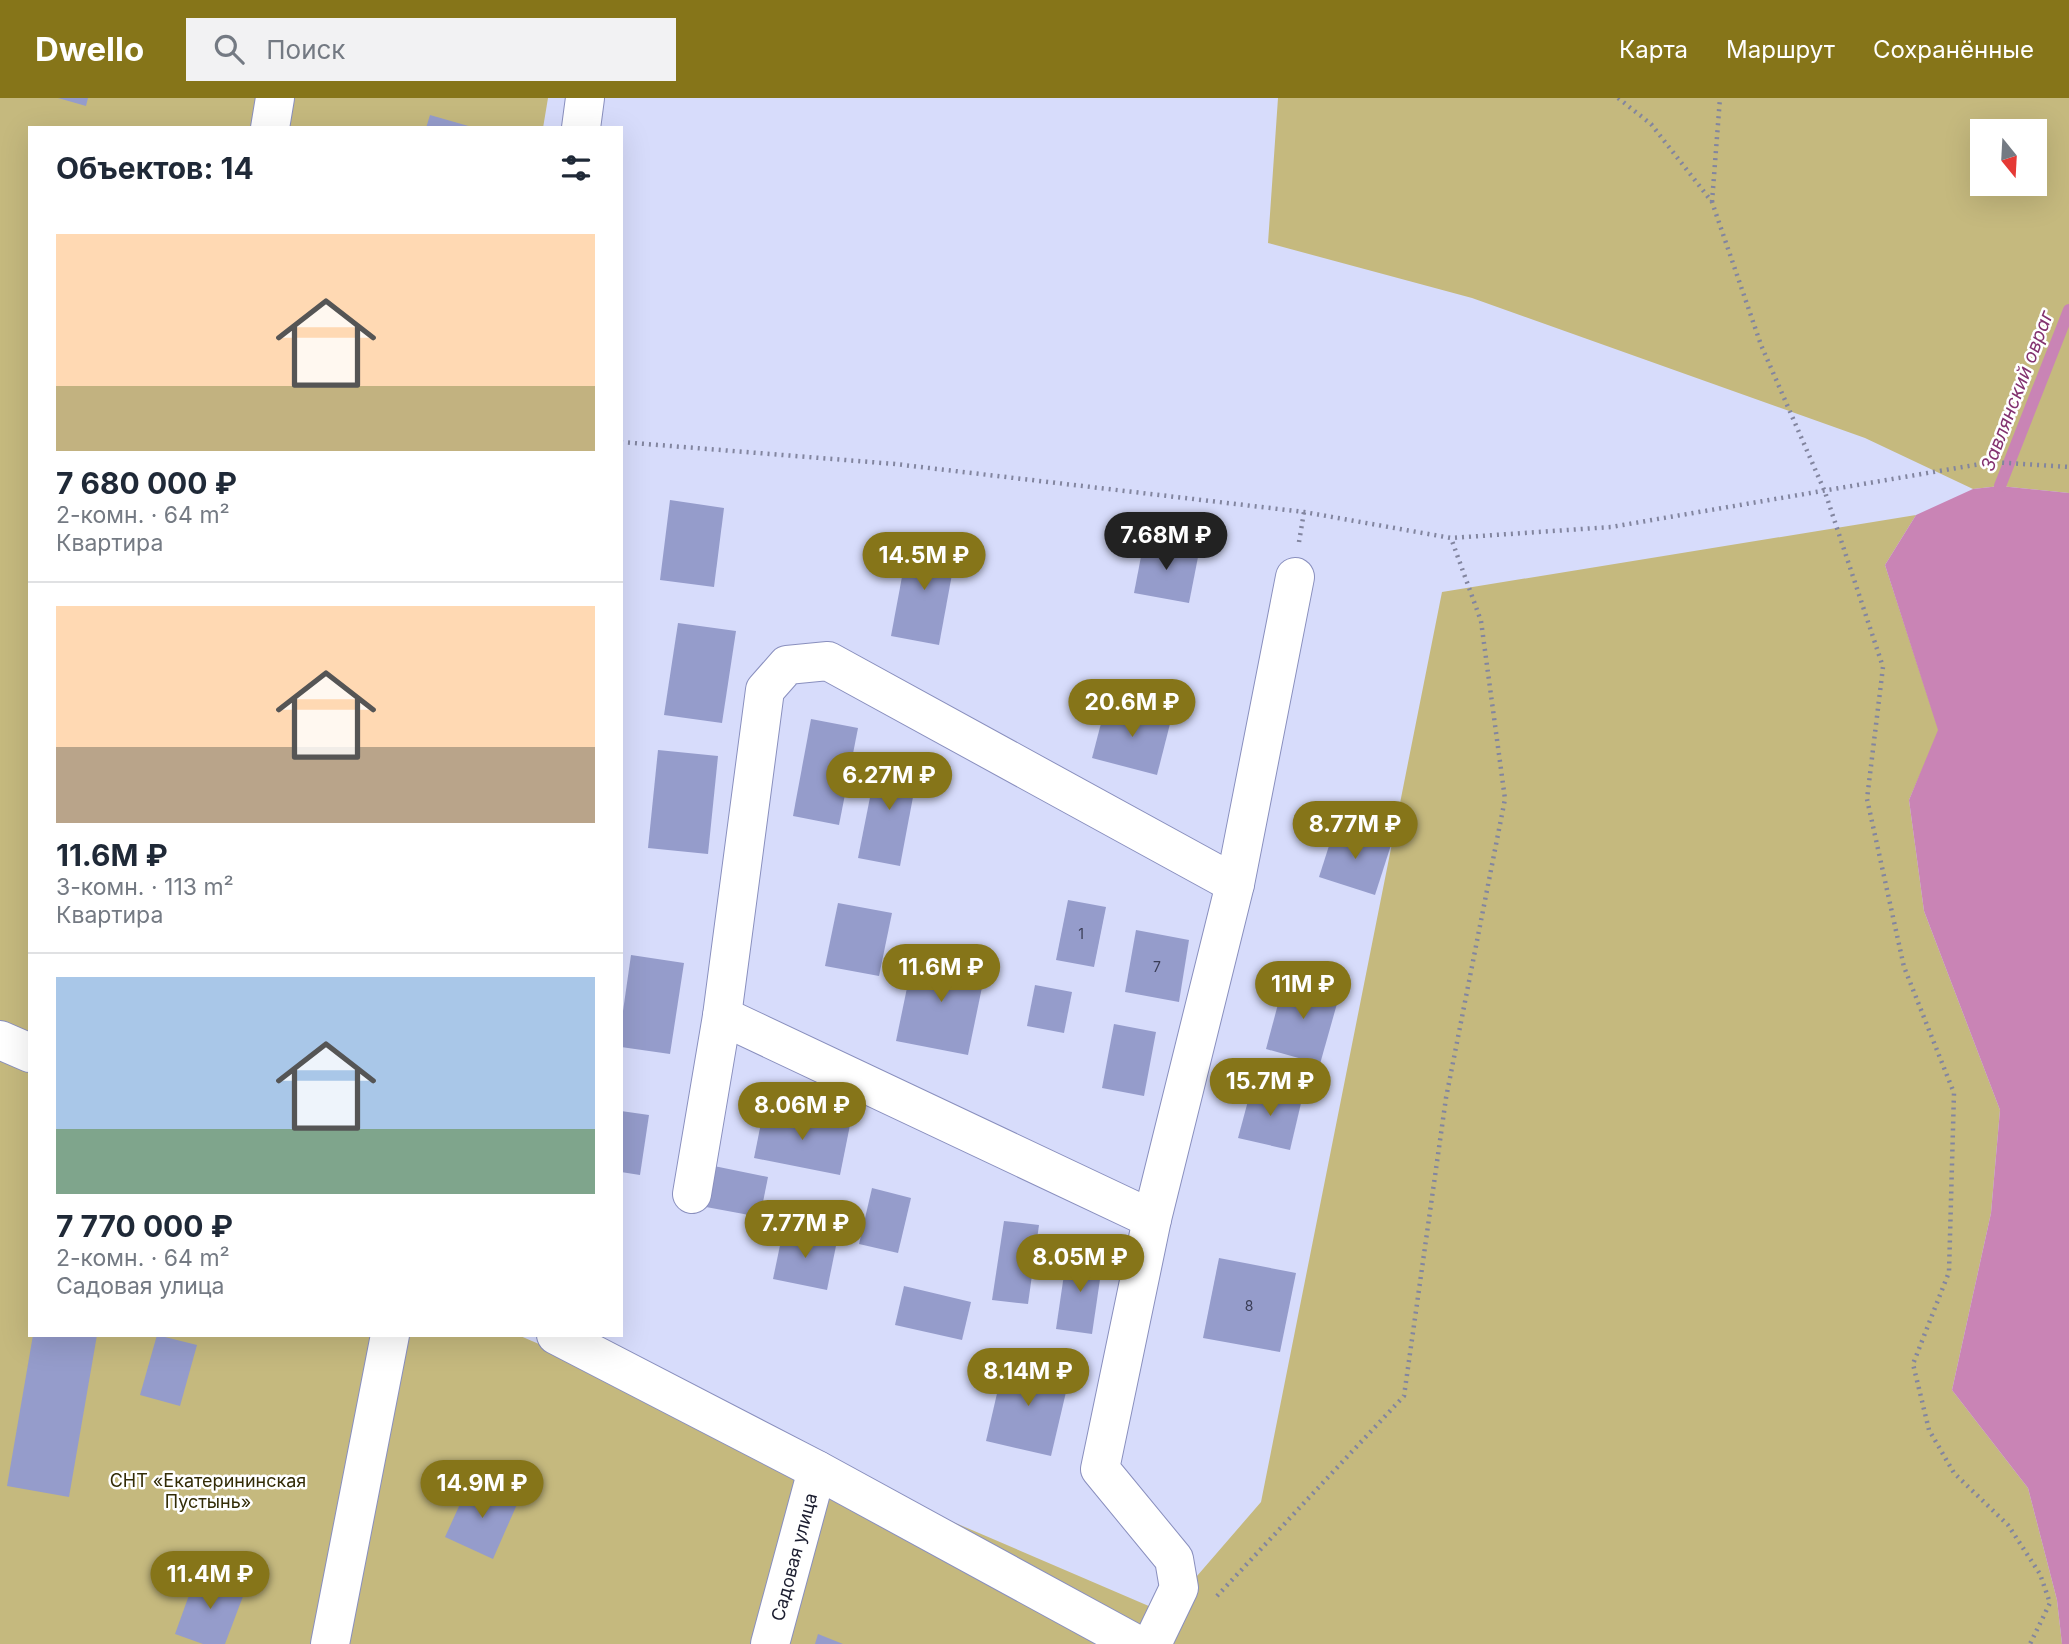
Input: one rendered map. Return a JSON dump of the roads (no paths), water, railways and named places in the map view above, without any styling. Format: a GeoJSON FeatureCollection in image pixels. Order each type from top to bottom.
{"type":"FeatureCollection","features":[{"type":"Feature","properties":{"kind":"street"},"geometry":{"type":"LineString","coordinates":[[270,126],[275,98]]}},
{"type":"Feature","properties":{"kind":"street"},"geometry":{"type":"LineString","coordinates":[[581,126],[585,98]]}},
{"type":"Feature","properties":{"kind":"street"},"geometry":{"type":"LineString","coordinates":[[1152,1644],[1179,1588],[1174,1559],[1100,1469],[1152,1219],[1235,884],[1295,577]]}},
{"type":"Feature","properties":{"kind":"street"},"geometry":{"type":"LineString","coordinates":[[692,1194],[722,1016],[765,690],[787,665],[828,661],[1235,884]]}},
{"type":"Feature","properties":{"kind":"street"},"geometry":{"type":"LineString","coordinates":[[722,1016],[1152,1219]]}},
{"type":"Feature","properties":{"kind":"street"},"geometry":{"type":"LineString","coordinates":[[0,1040],[28,1052]]}},
{"type":"Feature","properties":{"kind":"street"},"geometry":{"type":"LineString","coordinates":[[330,1644],[390,1337]]}},
{"type":"Feature","properties":{"kind":"street"},"geometry":{"type":"LineString","coordinates":[[560,1337],[817,1470],[1136,1644]]}},
{"type":"Feature","properties":{"kind":"street","name":"Садовая улица"},"geometry":{"type":"LineString","coordinates":[[770,1644],[817,1470]]}},
{"type":"Feature","properties":{"kind":"waterway","name":"Завлянский овраг"},"geometry":{"type":"LineString","coordinates":[[2000,486],[2069,310]]}},
{"type":"Feature","properties":{"kind":"park label","name":"СНТ «Екатерининская Пустынь»"},"geometry":{"type":"Point","coordinates":[208,1490]}}]}
